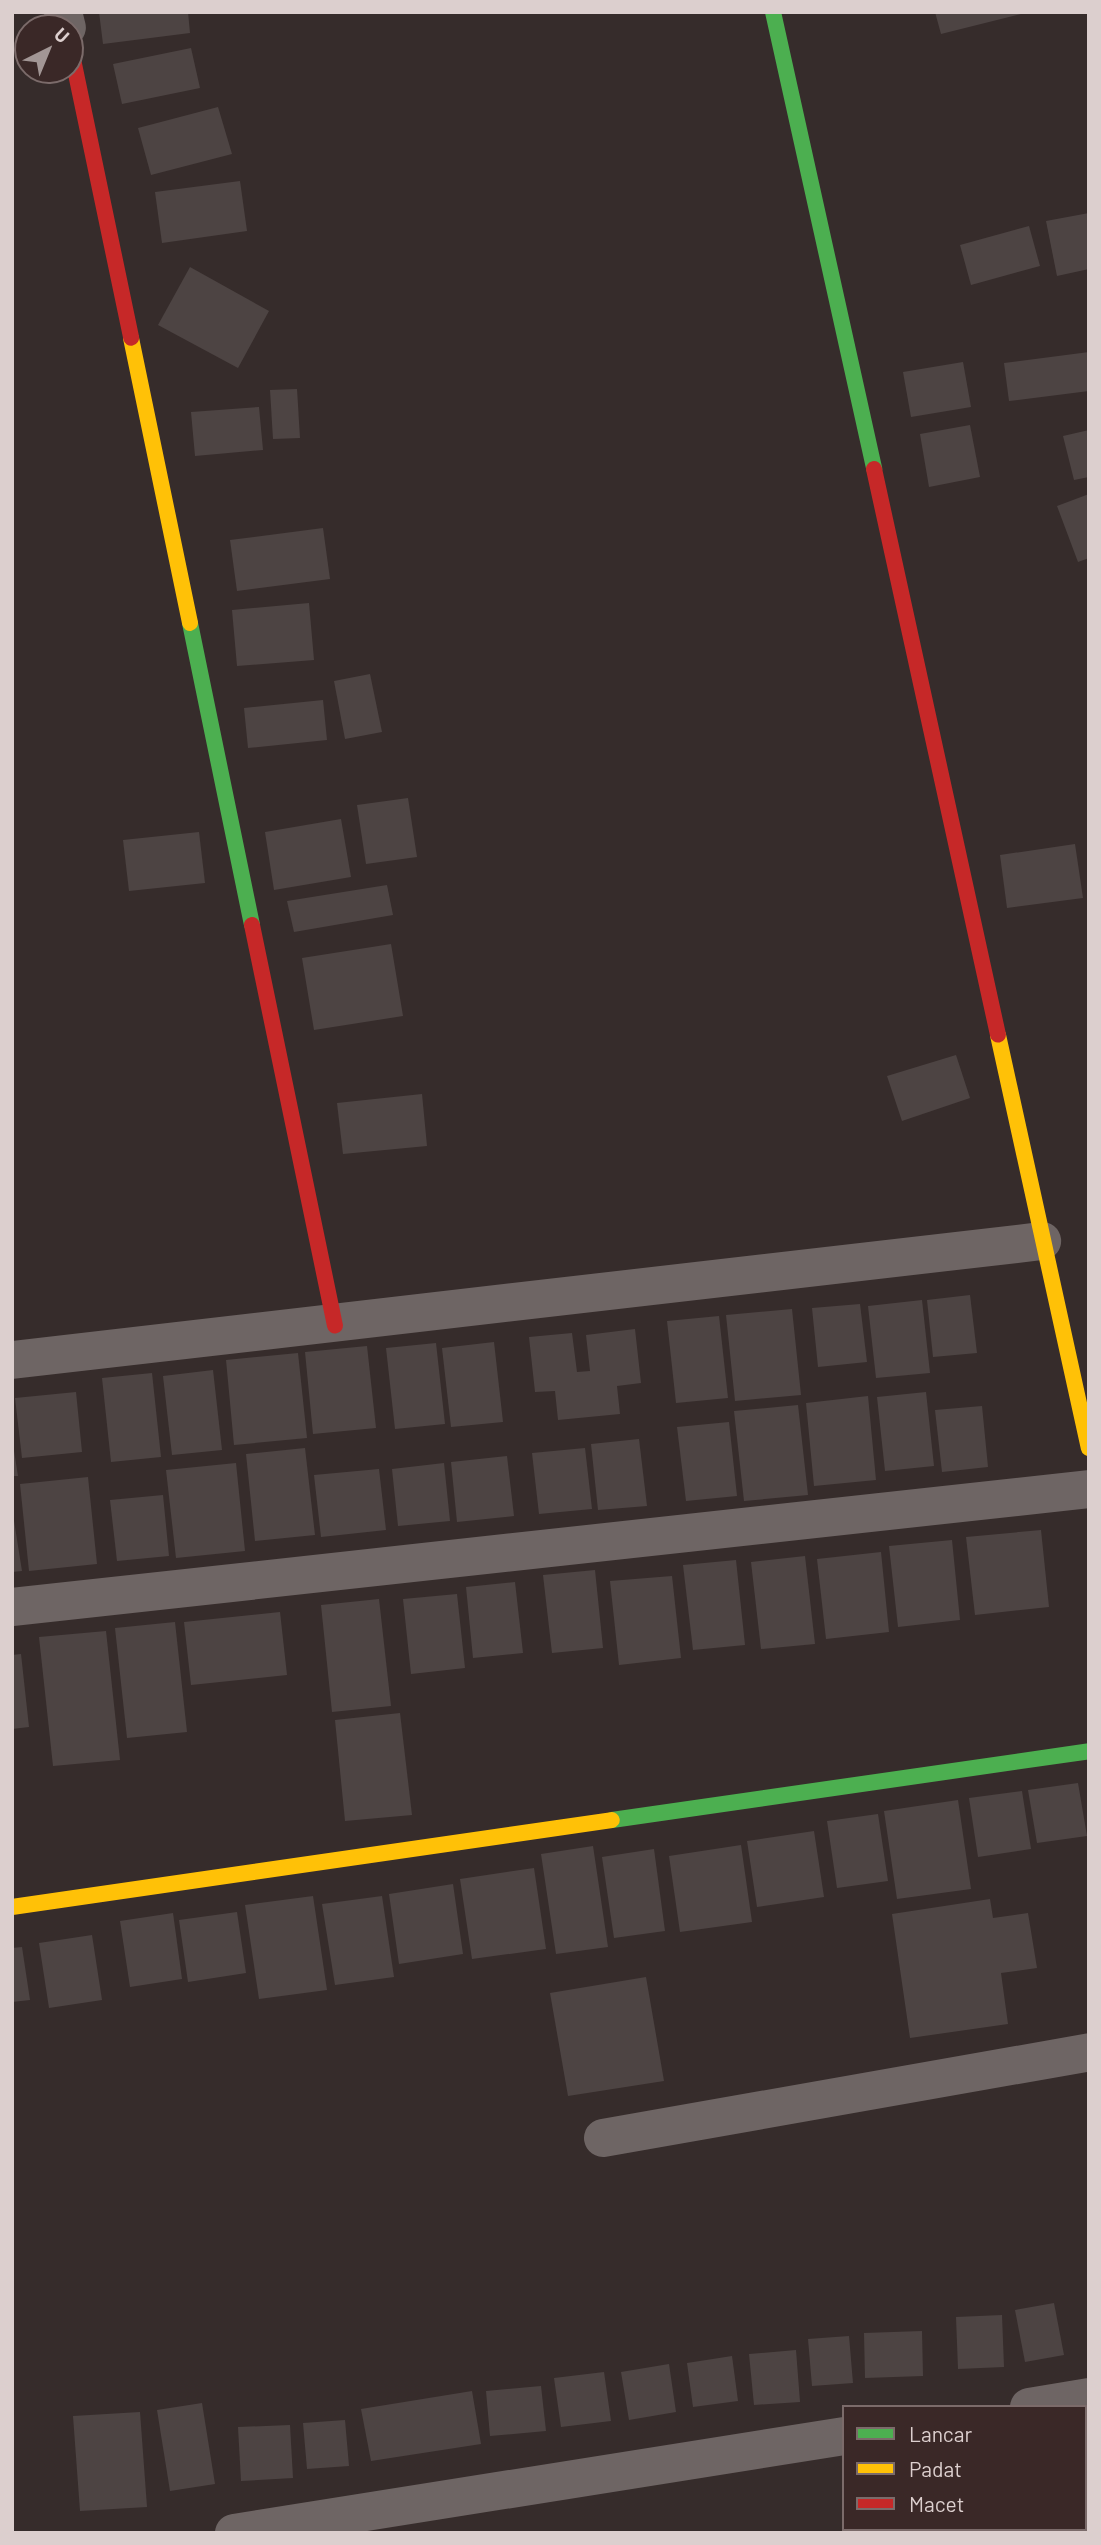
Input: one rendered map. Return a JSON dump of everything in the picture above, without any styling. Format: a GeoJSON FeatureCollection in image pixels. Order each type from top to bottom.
{"type":"FeatureCollection","features":[{"type":"Feature","properties":{"kind":"street"},"geometry":{"type":"LineString","coordinates":[[773,12],[1089,1448]]}},
{"type":"Feature","properties":{"kind":"street"},"geometry":{"type":"LineString","coordinates":[[78,84],[335,1325]]}},
{"type":"Feature","properties":{"kind":"street"},"geometry":{"type":"LineString","coordinates":[[12,1360],[335,1325],[1042,1241]]}},
{"type":"Feature","properties":{"kind":"street"},"geometry":{"type":"LineString","coordinates":[[12,1607],[1089,1489]]}},
{"type":"Feature","properties":{"kind":"street"},"geometry":{"type":"LineString","coordinates":[[12,1907],[1089,1752]]}},
{"type":"Feature","properties":{"kind":"street"},"geometry":{"type":"LineString","coordinates":[[603,2138],[1089,2052]]}},
{"type":"Feature","properties":{"kind":"street"},"geometry":{"type":"LineString","coordinates":[[1041,2405],[1089,2397]]}},
{"type":"Feature","properties":{"kind":"street"},"geometry":{"type":"LineString","coordinates":[[234,2533],[842,2436]]}},
{"type":"Feature","properties":{"kind":"building"},"geometry":{"type":"Polygon","coordinates":[[[99,12],[188,12],[190,33],[103,44],[99,12]]]}},
{"type":"Feature","properties":{"kind":"building"},"geometry":{"type":"Polygon","coordinates":[[[935,12],[1025,12],[1025,13],[941,34],[935,12]]]}},
{"type":"Feature","properties":{"kind":"building"},"geometry":{"type":"Polygon","coordinates":[[[191,48],[200,88],[122,104],[113,64],[191,48]]]}},
{"type":"Feature","properties":{"kind":"building"},"geometry":{"type":"Polygon","coordinates":[[[218,107],[232,154],[151,175],[138,128],[218,107]]]}},
{"type":"Feature","properties":{"kind":"building"},"geometry":{"type":"Polygon","coordinates":[[[240,181],[247,231],[162,243],[155,192],[240,181]]]}},
{"type":"Feature","properties":{"kind":"building"},"geometry":{"type":"Polygon","coordinates":[[[1089,213],[1089,269],[1057,276],[1046,221],[1089,213]]]}},
{"type":"Feature","properties":{"kind":"building"},"geometry":{"type":"Polygon","coordinates":[[[1029,226],[1040,266],[971,285],[960,245],[1029,226]]]}},
{"type":"Feature","properties":{"kind":"building"},"geometry":{"type":"Polygon","coordinates":[[[190,267],[269,311],[238,368],[158,325],[190,267]]]}},
{"type":"Feature","properties":{"kind":"building"},"geometry":{"type":"Polygon","coordinates":[[[1089,352],[1089,391],[1009,401],[1004,363],[1089,352]]]}},
{"type":"Feature","properties":{"kind":"building"},"geometry":{"type":"Polygon","coordinates":[[[963,362],[971,407],[911,417],[903,372],[963,362]]]}},
{"type":"Feature","properties":{"kind":"building"},"geometry":{"type":"Polygon","coordinates":[[[297,389],[300,438],[273,439],[270,390],[297,389]]]}},
{"type":"Feature","properties":{"kind":"building"},"geometry":{"type":"Polygon","coordinates":[[[259,407],[263,450],[195,456],[191,412],[259,407]]]}},
{"type":"Feature","properties":{"kind":"building"},"geometry":{"type":"Polygon","coordinates":[[[970,425],[980,477],[929,487],[920,434],[970,425]]]}},
{"type":"Feature","properties":{"kind":"building"},"geometry":{"type":"Polygon","coordinates":[[[1089,430],[1089,477],[1074,480],[1063,436],[1089,430]]]}},
{"type":"Feature","properties":{"kind":"building"},"geometry":{"type":"Polygon","coordinates":[[[1089,494],[1089,558],[1078,562],[1057,506],[1089,494]]]}},
{"type":"Feature","properties":{"kind":"building"},"geometry":{"type":"Polygon","coordinates":[[[323,528],[330,579],[237,591],[230,540],[323,528]]]}},
{"type":"Feature","properties":{"kind":"building"},"geometry":{"type":"Polygon","coordinates":[[[309,603],[314,660],[237,666],[232,610],[309,603]]]}},
{"type":"Feature","properties":{"kind":"building"},"geometry":{"type":"Polygon","coordinates":[[[370,674],[382,732],[345,739],[334,681],[370,674]]]}},
{"type":"Feature","properties":{"kind":"building"},"geometry":{"type":"Polygon","coordinates":[[[323,700],[327,740],[248,748],[244,708],[323,700]]]}},
{"type":"Feature","properties":{"kind":"building"},"geometry":{"type":"Polygon","coordinates":[[[408,798],[417,857],[366,864],[357,805],[408,798]]]}},
{"type":"Feature","properties":{"kind":"building"},"geometry":{"type":"Polygon","coordinates":[[[341,819],[351,877],[274,890],[265,832],[341,819]]]}},
{"type":"Feature","properties":{"kind":"building"},"geometry":{"type":"Polygon","coordinates":[[[199,832],[205,883],[129,891],[123,840],[199,832]]]}},
{"type":"Feature","properties":{"kind":"building"},"geometry":{"type":"Polygon","coordinates":[[[1075,844],[1083,898],[1007,908],[1000,855],[1075,844]]]}},
{"type":"Feature","properties":{"kind":"building"},"geometry":{"type":"Polygon","coordinates":[[[387,885],[393,915],[294,932],[287,901],[387,885]]]}},
{"type":"Feature","properties":{"kind":"building"},"geometry":{"type":"Polygon","coordinates":[[[391,944],[403,1016],[314,1030],[302,958],[391,944]]]}},
{"type":"Feature","properties":{"kind":"building"},"geometry":{"type":"Polygon","coordinates":[[[956,1055],[970,1098],[902,1121],[887,1076],[956,1055]]]}},
{"type":"Feature","properties":{"kind":"building"},"geometry":{"type":"Polygon","coordinates":[[[422,1094],[427,1146],[343,1154],[337,1103],[422,1094]]]}},
{"type":"Feature","properties":{"kind":"building"},"geometry":{"type":"Polygon","coordinates":[[[970,1295],[977,1353],[933,1357],[927,1300],[970,1295]]]}},
{"type":"Feature","properties":{"kind":"building"},"geometry":{"type":"Polygon","coordinates":[[[922,1300],[930,1373],[876,1378],[868,1306],[922,1300]]]}},
{"type":"Feature","properties":{"kind":"building"},"geometry":{"type":"Polygon","coordinates":[[[860,1304],[867,1362],[818,1367],[812,1308],[860,1304]]]}},
{"type":"Feature","properties":{"kind":"building"},"geometry":{"type":"Polygon","coordinates":[[[792,1309],[801,1395],[735,1401],[726,1315],[792,1309]]]}},
{"type":"Feature","properties":{"kind":"building"},"geometry":{"type":"Polygon","coordinates":[[[719,1316],[728,1398],[676,1403],[667,1321],[719,1316]]]}},
{"type":"Feature","properties":{"kind":"building"},"geometry":{"type":"Polygon","coordinates":[[[635,1329],[641,1383],[617,1386],[620,1414],[558,1420],[555,1391],[535,1392],[529,1337],[572,1333],[577,1372],[590,1371],[586,1335],[635,1329]]]}},
{"type":"Feature","properties":{"kind":"building"},"geometry":{"type":"Polygon","coordinates":[[[494,1342],[503,1422],[451,1427],[442,1348],[494,1342]]]}},
{"type":"Feature","properties":{"kind":"building"},"geometry":{"type":"Polygon","coordinates":[[[436,1343],[445,1424],[395,1429],[386,1348],[436,1343]]]}},
{"type":"Feature","properties":{"kind":"building"},"geometry":{"type":"Polygon","coordinates":[[[367,1346],[376,1428],[313,1434],[305,1352],[367,1346]]]}},
{"type":"Feature","properties":{"kind":"building"},"geometry":{"type":"Polygon","coordinates":[[[298,1353],[307,1438],[234,1445],[226,1360],[298,1353]]]}},
{"type":"Feature","properties":{"kind":"building"},"geometry":{"type":"Polygon","coordinates":[[[213,1370],[222,1450],[172,1455],[163,1376],[213,1370]]]}},
{"type":"Feature","properties":{"kind":"building"},"geometry":{"type":"Polygon","coordinates":[[[152,1373],[161,1457],[111,1462],[102,1378],[152,1373]]]}},
{"type":"Feature","properties":{"kind":"building"},"geometry":{"type":"Polygon","coordinates":[[[76,1392],[82,1452],[22,1458],[15,1398],[76,1392]]]}},
{"type":"Feature","properties":{"kind":"building"},"geometry":{"type":"Polygon","coordinates":[[[926,1392],[934,1466],[885,1471],[877,1397],[926,1392]]]}},
{"type":"Feature","properties":{"kind":"building"},"geometry":{"type":"Polygon","coordinates":[[[868,1396],[876,1480],[814,1486],[806,1403],[868,1396]]]}},
{"type":"Feature","properties":{"kind":"building"},"geometry":{"type":"Polygon","coordinates":[[[798,1405],[808,1495],[744,1501],[734,1411],[798,1405]]]}},
{"type":"Feature","properties":{"kind":"building"},"geometry":{"type":"Polygon","coordinates":[[[982,1406],[988,1467],[942,1472],[935,1410],[982,1406]]]}},
{"type":"Feature","properties":{"kind":"building"},"geometry":{"type":"Polygon","coordinates":[[[729,1422],[737,1496],[686,1501],[677,1427],[729,1422]]]}},
{"type":"Feature","properties":{"kind":"building"},"geometry":{"type":"Polygon","coordinates":[[[12,1438],[18,1476],[12,1476],[12,1438]]]}},
{"type":"Feature","properties":{"kind":"building"},"geometry":{"type":"Polygon","coordinates":[[[639,1439],[647,1506],[598,1510],[591,1444],[639,1439]]]}},
{"type":"Feature","properties":{"kind":"building"},"geometry":{"type":"Polygon","coordinates":[[[305,1448],[315,1535],[255,1541],[246,1454],[305,1448]]]}},
{"type":"Feature","properties":{"kind":"building"},"geometry":{"type":"Polygon","coordinates":[[[585,1448],[592,1509],[539,1514],[532,1453],[585,1448]]]}},
{"type":"Feature","properties":{"kind":"building"},"geometry":{"type":"Polygon","coordinates":[[[507,1456],[514,1516],[457,1522],[451,1462],[507,1456]]]}},
{"type":"Feature","properties":{"kind":"building"},"geometry":{"type":"Polygon","coordinates":[[[236,1463],[245,1551],[176,1558],[166,1470],[236,1463]]]}},
{"type":"Feature","properties":{"kind":"building"},"geometry":{"type":"Polygon","coordinates":[[[444,1463],[450,1521],[398,1526],[392,1469],[444,1463]]]}},
{"type":"Feature","properties":{"kind":"building"},"geometry":{"type":"Polygon","coordinates":[[[379,1469],[386,1530],[321,1537],[314,1475],[379,1469]]]}},
{"type":"Feature","properties":{"kind":"building"},"geometry":{"type":"Polygon","coordinates":[[[88,1477],[97,1564],[29,1571],[20,1484],[88,1477]]]}},
{"type":"Feature","properties":{"kind":"building"},"geometry":{"type":"Polygon","coordinates":[[[163,1495],[169,1556],[117,1561],[110,1500],[163,1495]]]}},
{"type":"Feature","properties":{"kind":"building"},"geometry":{"type":"Polygon","coordinates":[[[12,1508],[22,1571],[12,1572],[12,1508]]]}},
{"type":"Feature","properties":{"kind":"building"},"geometry":{"type":"Polygon","coordinates":[[[1041,1530],[1049,1607],[975,1615],[966,1537],[1041,1530]]]}},
{"type":"Feature","properties":{"kind":"building"},"geometry":{"type":"Polygon","coordinates":[[[952,1540],[960,1620],[898,1627],[889,1546],[952,1540]]]}},
{"type":"Feature","properties":{"kind":"building"},"geometry":{"type":"Polygon","coordinates":[[[881,1552],[889,1632],[826,1639],[817,1559],[881,1552]]]}},
{"type":"Feature","properties":{"kind":"building"},"geometry":{"type":"Polygon","coordinates":[[[805,1556],[815,1644],[761,1649],[751,1562],[805,1556]]]}},
{"type":"Feature","properties":{"kind":"building"},"geometry":{"type":"Polygon","coordinates":[[[736,1560],[745,1645],[693,1650],[683,1565],[736,1560]]]}},
{"type":"Feature","properties":{"kind":"building"},"geometry":{"type":"Polygon","coordinates":[[[595,1570],[603,1648],[552,1653],[543,1575],[595,1570]]]}},
{"type":"Feature","properties":{"kind":"building"},"geometry":{"type":"Polygon","coordinates":[[[672,1576],[681,1658],[619,1665],[610,1581],[672,1576]]]}},
{"type":"Feature","properties":{"kind":"building"},"geometry":{"type":"Polygon","coordinates":[[[515,1582],[523,1653],[473,1658],[466,1587],[515,1582]]]}},
{"type":"Feature","properties":{"kind":"building"},"geometry":{"type":"Polygon","coordinates":[[[457,1594],[465,1668],[411,1674],[403,1599],[457,1594]]]}},
{"type":"Feature","properties":{"kind":"building"},"geometry":{"type":"Polygon","coordinates":[[[379,1599],[391,1706],[332,1712],[321,1605],[379,1599]]]}},
{"type":"Feature","properties":{"kind":"building"},"geometry":{"type":"Polygon","coordinates":[[[280,1612],[287,1675],[191,1685],[184,1622],[280,1612]]]}},
{"type":"Feature","properties":{"kind":"building"},"geometry":{"type":"Polygon","coordinates":[[[175,1622],[187,1732],[127,1738],[115,1628],[175,1622]]]}},
{"type":"Feature","properties":{"kind":"building"},"geometry":{"type":"Polygon","coordinates":[[[106,1631],[120,1760],[53,1766],[39,1637],[106,1631]]]}},
{"type":"Feature","properties":{"kind":"building"},"geometry":{"type":"Polygon","coordinates":[[[21,1654],[29,1727],[12,1729],[12,1655],[21,1654]]]}},
{"type":"Feature","properties":{"kind":"building"},"geometry":{"type":"Polygon","coordinates":[[[400,1713],[412,1815],[345,1821],[335,1720],[400,1713]]]}},
{"type":"Feature","properties":{"kind":"building"},"geometry":{"type":"Polygon","coordinates":[[[1078,1783],[1087,1836],[1037,1843],[1028,1790],[1078,1783]]]}},
{"type":"Feature","properties":{"kind":"building"},"geometry":{"type":"Polygon","coordinates":[[[1022,1791],[1031,1849],[978,1857],[969,1798],[1022,1791]]]}},
{"type":"Feature","properties":{"kind":"building"},"geometry":{"type":"Polygon","coordinates":[[[958,1800],[971,1889],[897,1899],[884,1811],[958,1800]]]}},
{"type":"Feature","properties":{"kind":"building"},"geometry":{"type":"Polygon","coordinates":[[[878,1814],[888,1881],[837,1888],[827,1821],[878,1814]]]}},
{"type":"Feature","properties":{"kind":"building"},"geometry":{"type":"Polygon","coordinates":[[[814,1831],[824,1897],[757,1907],[747,1841],[814,1831]]]}},
{"type":"Feature","properties":{"kind":"building"},"geometry":{"type":"Polygon","coordinates":[[[741,1845],[752,1922],[680,1932],[669,1856],[741,1845]]]}},
{"type":"Feature","properties":{"kind":"building"},"geometry":{"type":"Polygon","coordinates":[[[593,1846],[608,1947],[556,1954],[541,1854],[593,1846]]]}},
{"type":"Feature","properties":{"kind":"building"},"geometry":{"type":"Polygon","coordinates":[[[654,1849],[665,1931],[614,1938],[602,1857],[654,1849]]]}},
{"type":"Feature","properties":{"kind":"building"},"geometry":{"type":"Polygon","coordinates":[[[534,1868],[546,1949],[472,1959],[460,1879],[534,1868]]]}},
{"type":"Feature","properties":{"kind":"building"},"geometry":{"type":"Polygon","coordinates":[[[453,1884],[463,1954],[399,1964],[389,1894],[453,1884]]]}},
{"type":"Feature","properties":{"kind":"building"},"geometry":{"type":"Polygon","coordinates":[[[313,1896],[327,1990],[259,1999],[245,1905],[313,1896]]]}},
{"type":"Feature","properties":{"kind":"building"},"geometry":{"type":"Polygon","coordinates":[[[382,1896],[394,1977],[335,1985],[322,1904],[382,1896]]]}},
{"type":"Feature","properties":{"kind":"building"},"geometry":{"type":"Polygon","coordinates":[[[990,1899],[993,1918],[1028,1913],[1037,1968],[1001,1973],[1008,2024],[910,2038],[892,1914],[990,1899]]]}},
{"type":"Feature","properties":{"kind":"building"},"geometry":{"type":"Polygon","coordinates":[[[237,1912],[246,1973],[188,1982],[179,1920],[237,1912]]]}},
{"type":"Feature","properties":{"kind":"building"},"geometry":{"type":"Polygon","coordinates":[[[173,1913],[182,1979],[130,1987],[120,1921],[173,1913]]]}},
{"type":"Feature","properties":{"kind":"building"},"geometry":{"type":"Polygon","coordinates":[[[92,1935],[102,2000],[49,2008],[39,1943],[92,1935]]]}},
{"type":"Feature","properties":{"kind":"building"},"geometry":{"type":"Polygon","coordinates":[[[22,1947],[30,2000],[12,2002],[12,1948],[22,1947]]]}},
{"type":"Feature","properties":{"kind":"building"},"geometry":{"type":"Polygon","coordinates":[[[646,1977],[664,2081],[568,2096],[550,1993],[646,1977]]]}},
{"type":"Feature","properties":{"kind":"building"},"geometry":{"type":"Polygon","coordinates":[[[1054,2303],[1064,2355],[1025,2362],[1015,2310],[1054,2303]]]}},
{"type":"Feature","properties":{"kind":"building"},"geometry":{"type":"Polygon","coordinates":[[[1002,2315],[1004,2367],[958,2369],[956,2317],[1002,2315]]]}},
{"type":"Feature","properties":{"kind":"building"},"geometry":{"type":"Polygon","coordinates":[[[922,2331],[923,2376],[865,2378],[864,2333],[922,2331]]]}},
{"type":"Feature","properties":{"kind":"building"},"geometry":{"type":"Polygon","coordinates":[[[849,2336],[853,2383],[812,2386],[808,2339],[849,2336]]]}},
{"type":"Feature","properties":{"kind":"building"},"geometry":{"type":"Polygon","coordinates":[[[796,2350],[800,2402],[754,2405],[749,2354],[796,2350]]]}},
{"type":"Feature","properties":{"kind":"building"},"geometry":{"type":"Polygon","coordinates":[[[732,2356],[738,2401],[693,2407],[687,2363],[732,2356]]]}},
{"type":"Feature","properties":{"kind":"building"},"geometry":{"type":"Polygon","coordinates":[[[669,2364],[676,2412],[629,2420],[621,2372],[669,2364]]]}},
{"type":"Feature","properties":{"kind":"building"},"geometry":{"type":"Polygon","coordinates":[[[604,2372],[611,2421],[561,2427],[554,2378],[604,2372]]]}},
{"type":"Feature","properties":{"kind":"building"},"geometry":{"type":"Polygon","coordinates":[[[541,2386],[546,2431],[490,2436],[486,2391],[541,2386]]]}},
{"type":"Feature","properties":{"kind":"building"},"geometry":{"type":"Polygon","coordinates":[[[472,2391],[481,2444],[371,2461],[361,2409],[472,2391]]]}},
{"type":"Feature","properties":{"kind":"building"},"geometry":{"type":"Polygon","coordinates":[[[202,2403],[215,2484],[170,2491],[157,2410],[202,2403]]]}},
{"type":"Feature","properties":{"kind":"building"},"geometry":{"type":"Polygon","coordinates":[[[140,2412],[147,2507],[80,2511],[73,2416],[140,2412]]]}},
{"type":"Feature","properties":{"kind":"building"},"geometry":{"type":"Polygon","coordinates":[[[345,2420],[349,2466],[307,2469],[303,2423],[345,2420]]]}},
{"type":"Feature","properties":{"kind":"building"},"geometry":{"type":"Polygon","coordinates":[[[290,2425],[293,2478],[241,2481],[238,2427],[290,2425]]]}},
{"type":"Feature","properties":{"kind":"building"},"geometry":{"type":"Polygon","coordinates":[[[1087,2425],[1089,2425],[1087,2484],[1087,2425]]]}},
{"type":"Feature","properties":{"kind":"traffic: fast"},"geometry":{"type":"LineString","coordinates":[[773,12],[874,469]]}},
{"type":"Feature","properties":{"kind":"traffic: fast"},"geometry":{"type":"LineString","coordinates":[[190,623],[252,925]]}},
{"type":"Feature","properties":{"kind":"traffic: fast"},"geometry":{"type":"LineString","coordinates":[[612,1820],[1089,1751]]}},
{"type":"Feature","properties":{"kind":"traffic: slow"},"geometry":{"type":"LineString","coordinates":[[131,338],[190,623]]}},
{"type":"Feature","properties":{"kind":"traffic: slow"},"geometry":{"type":"LineString","coordinates":[[998,1035],[1089,1448]]}},
{"type":"Feature","properties":{"kind":"traffic: slow"},"geometry":{"type":"LineString","coordinates":[[12,1907],[612,1820]]}},
{"type":"Feature","properties":{"kind":"traffic: jam"},"geometry":{"type":"LineString","coordinates":[[78,84],[131,338]]}},
{"type":"Feature","properties":{"kind":"traffic: jam"},"geometry":{"type":"LineString","coordinates":[[874,469],[998,1035]]}},
{"type":"Feature","properties":{"kind":"traffic: jam"},"geometry":{"type":"LineString","coordinates":[[252,925],[335,1325]]}}]}
